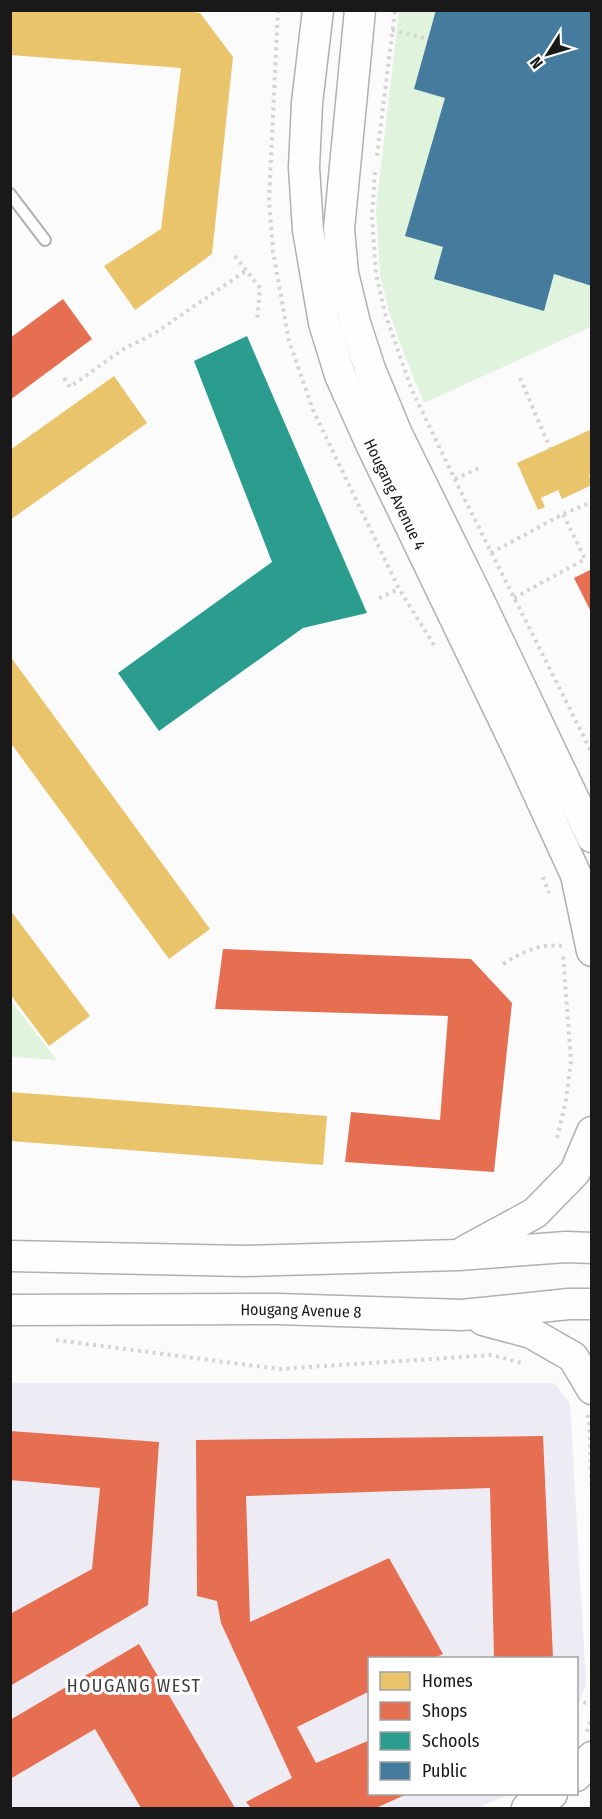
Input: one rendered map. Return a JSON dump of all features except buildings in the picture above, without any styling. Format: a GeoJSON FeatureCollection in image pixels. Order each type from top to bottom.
{"type":"FeatureCollection","features":[{"type":"Feature","properties":{"kind":"street","name":"Hougang Avenue 4"},"geometry":{"type":"LineString","coordinates":[[318,10],[307,103],[304,156],[308,230],[324,323],[340,375],[384,439],[474,590],[591,837]]}},
{"type":"Feature","properties":{"kind":"street","name":"Hougang Avenue 4"},"geometry":{"type":"LineString","coordinates":[[360,10],[339,229],[344,273],[355,323],[370,369],[384,439],[447,603],[576,875],[582,950]]}},
{"type":"Feature","properties":{"kind":"street"},"geometry":{"type":"LineString","coordinates":[[447,603],[474,590]]}},
{"type":"Feature","properties":{"kind":"street"},"geometry":{"type":"LineString","coordinates":[[458,1255],[535,1213],[575,1172],[591,1132]]}},
{"type":"Feature","properties":{"kind":"street"},"geometry":{"type":"LineString","coordinates":[[10,1256],[244,1261],[458,1255],[566,1247],[591,1248]]}},
{"type":"Feature","properties":{"kind":"street","name":"Hougang Avenue 8"},"geometry":{"type":"LineString","coordinates":[[10,1310],[278,1309],[462,1315],[569,1304],[591,1304]]}},
{"type":"Feature","properties":{"kind":"street"},"geometry":{"type":"LineString","coordinates":[[462,1315],[531,1333],[573,1357],[587,1399]]}},
{"type":"Feature","properties":{"kind":"street"},"geometry":{"type":"LineString","coordinates":[[578,1773],[591,1756]]}},
{"type":"Feature","properties":{"kind":"street"},"geometry":{"type":"LineString","coordinates":[[527,1809],[550,1795]]}},
{"type":"Feature","properties":{"kind":"lane"},"geometry":{"type":"LineString","coordinates":[[10,194],[45,240]]}},
{"type":"Feature","properties":{"kind":"path"},"geometry":{"type":"LineString","coordinates":[[394,10],[375,166],[372,216],[376,274],[385,313],[411,387],[591,753]]}},
{"type":"Feature","properties":{"kind":"path"},"geometry":{"type":"LineString","coordinates":[[392,30],[428,39]]}},
{"type":"Feature","properties":{"kind":"path"},"geometry":{"type":"LineString","coordinates":[[235,256],[260,288],[257,322]]}},
{"type":"Feature","properties":{"kind":"path"},"geometry":{"type":"LineString","coordinates":[[64,378],[70,387],[122,350],[155,333],[247,270]]}},
{"type":"Feature","properties":{"kind":"path"},"geometry":{"type":"LineString","coordinates":[[520,378],[550,448]]}},
{"type":"Feature","properties":{"kind":"path"},"geometry":{"type":"LineString","coordinates":[[455,479],[479,468]]}},
{"type":"Feature","properties":{"kind":"path"},"geometry":{"type":"LineString","coordinates":[[491,553],[563,514],[591,502]]}},
{"type":"Feature","properties":{"kind":"path"},"geometry":{"type":"LineString","coordinates":[[514,598],[585,559],[563,514]]}},
{"type":"Feature","properties":{"kind":"path"},"geometry":{"type":"LineString","coordinates":[[379,598],[399,589]]}},
{"type":"Feature","properties":{"kind":"path"},"geometry":{"type":"LineString","coordinates":[[503,964],[530,948],[538,946],[562,945],[582,950]]}},
{"type":"Feature","properties":{"kind":"path"},"geometry":{"type":"LineString","coordinates":[[46,1339],[279,1369],[492,1355],[532,1365]]}},
{"type":"Feature","properties":{"kind":"path"},"geometry":{"type":"LineString","coordinates":[[587,1399],[591,1501]]}},
{"type":"Feature","properties":{"kind":"shaded area"},"geometry":{"type":"Polygon","coordinates":[[[10,1383],[554,1383],[570,1403],[586,1684],[578,1705],[578,1657],[368,1657],[368,1795],[508,1795],[478,1808],[11,1808],[10,1383]]]}},
{"type":"Feature","properties":{"kind":"green space"},"geometry":{"type":"Polygon","coordinates":[[[399,11],[591,11],[591,327],[424,403],[389,312],[380,275],[376,208],[399,11]]]}},
{"type":"Feature","properties":{"kind":"green space"},"geometry":{"type":"Polygon","coordinates":[[[11,1001],[57,1060],[12,1057],[11,1001]]]}},
{"type":"Feature","properties":{"kind":"district","name":"HOUGANG WEST"},"geometry":{"type":"Point","coordinates":[134,1686]}}]}
